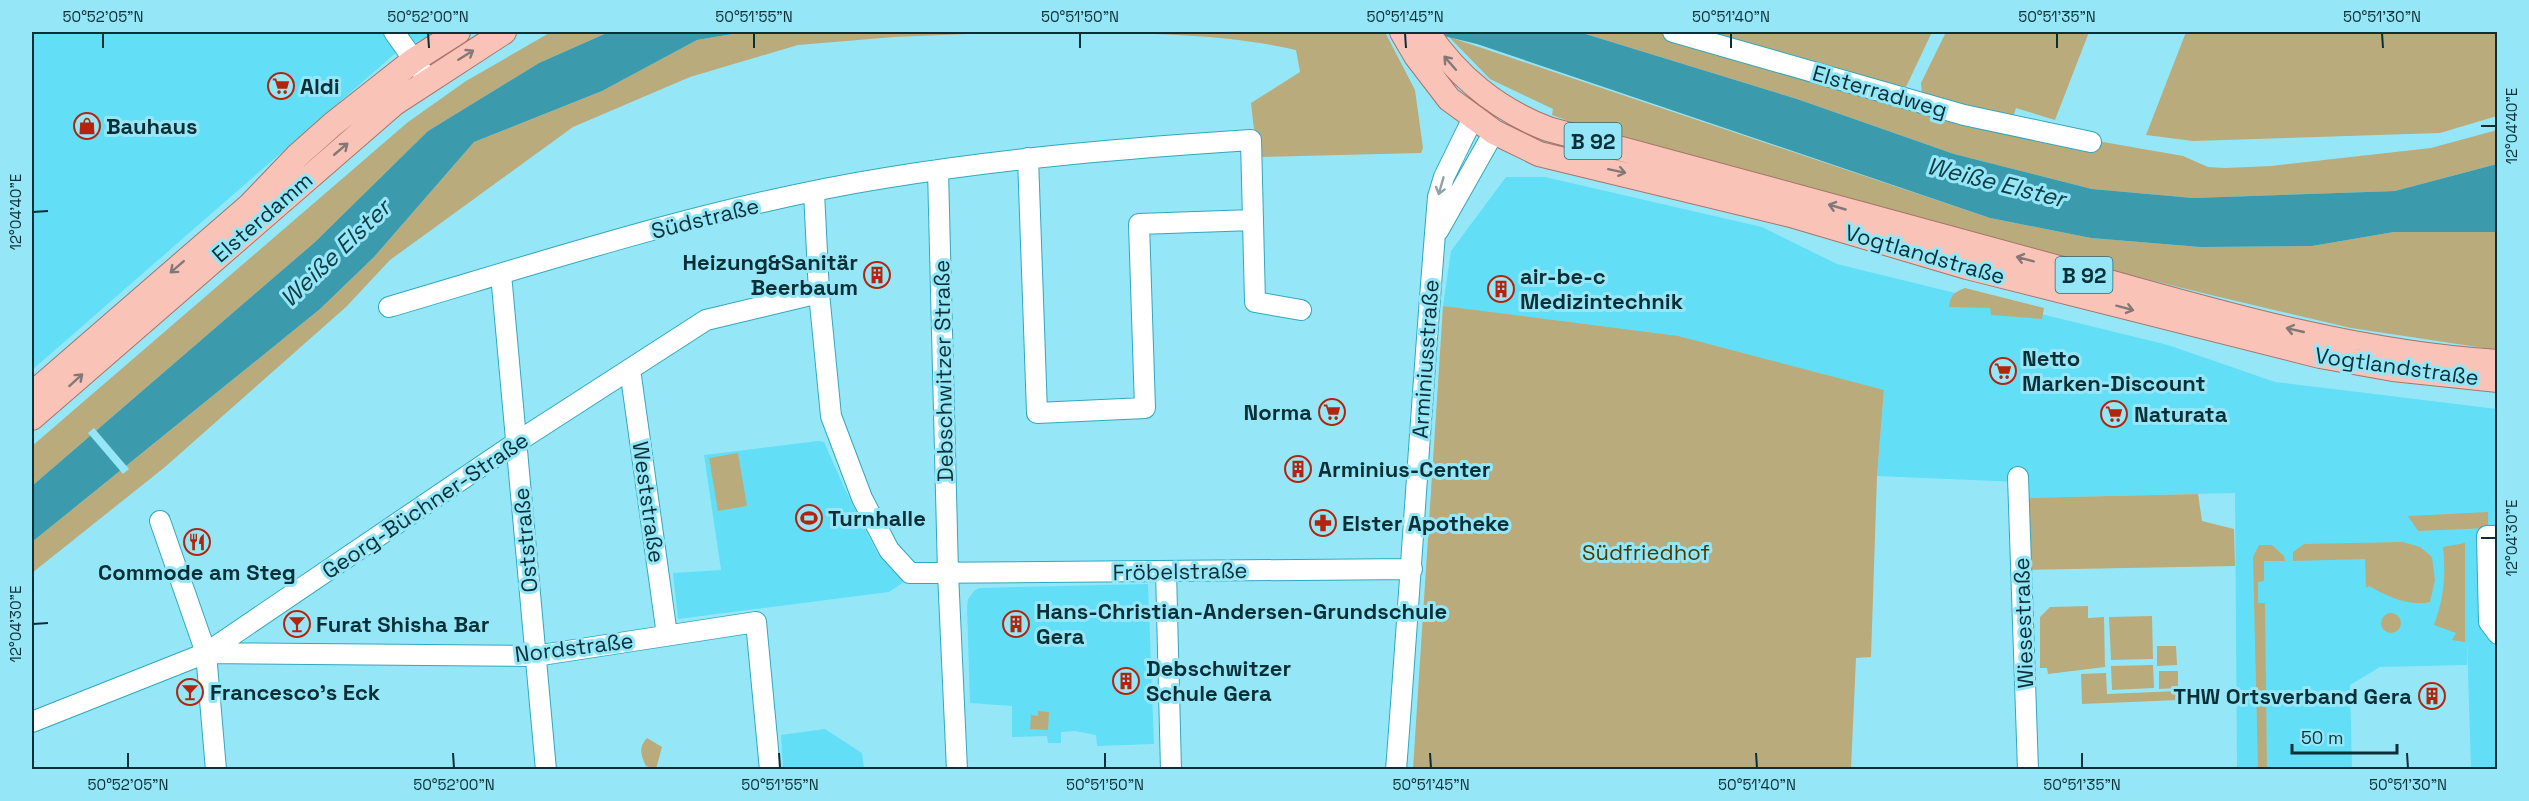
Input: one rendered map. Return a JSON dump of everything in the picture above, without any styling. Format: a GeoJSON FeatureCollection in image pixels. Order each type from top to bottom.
{"type":"FeatureCollection","features":[{"type":"Feature","properties":{"kind":"main road","name":"Elsterdamm"},"geometry":{"type":"LineString","coordinates":[[32,394],[250,205],[297,156],[414,60],[458,32]]}},
{"type":"Feature","properties":{"kind":"main road","name":"Elsterdamm"},"geometry":{"type":"LineString","coordinates":[[32,418],[395,103],[504,32]]}},
{"type":"Feature","properties":{"kind":"main road","name":"Vogtlandstraße"},"geometry":{"type":"LineString","coordinates":[[1402,32],[1432,78],[1449,99],[1494,132],[1539,154],[1791,215],[1967,267],[2192,326],[2330,358],[2393,369],[2498,381]]}},
{"type":"Feature","properties":{"kind":"main road","name":"Vogtlandstraße"},"geometry":{"type":"LineString","coordinates":[[1427,32],[1445,57],[1486,96],[1548,129],[2197,306],[2321,336],[2459,359],[2498,362]]}},
{"type":"Feature","properties":{"kind":"main road"},"geometry":{"type":"LineString","coordinates":[[1473,118],[1486,96]]}},
{"type":"Feature","properties":{"kind":"main road"},"geometry":{"type":"LineString","coordinates":[[1486,96],[1494,132]]}},
{"type":"Feature","properties":{"kind":"street"},"geometry":{"type":"LineString","coordinates":[[394,32],[428,80]]}},
{"type":"Feature","properties":{"kind":"street","name":"Elsterradweg"},"geometry":{"type":"LineString","coordinates":[[1672,32],[1965,115],[2091,142]]}},
{"type":"Feature","properties":{"kind":"street","name":"Arminiusstraße"},"geometry":{"type":"LineString","coordinates":[[1396,770],[1438,197],[1444,177],[1473,118]]}},
{"type":"Feature","properties":{"kind":"street","name":"Arminiusstraße"},"geometry":{"type":"LineString","coordinates":[[1435,236],[1494,132]]}},
{"type":"Feature","properties":{"kind":"street","name":"Südstraße"},"geometry":{"type":"LineString","coordinates":[[389,307],[714,213],[814,192],[938,170],[1028,158],[1251,141],[1255,302],[1301,310]]}},
{"type":"Feature","properties":{"kind":"street"},"geometry":{"type":"LineString","coordinates":[[1028,158],[1037,412],[1145,408],[1139,224],[1253,220]]}},
{"type":"Feature","properties":{"kind":"street","name":"Debschwitzer Straße"},"geometry":{"type":"LineString","coordinates":[[938,170],[948,573],[957,770]]}},
{"type":"Feature","properties":{"kind":"street"},"geometry":{"type":"LineString","coordinates":[[814,192],[819,293],[831,416],[862,498],[889,550],[910,573],[948,573]]}},
{"type":"Feature","properties":{"kind":"street","name":"Oststraße"},"geometry":{"type":"LineString","coordinates":[[501,274],[546,770]]}},
{"type":"Feature","properties":{"kind":"street","name":"Georg-Büchner-Straße"},"geometry":{"type":"LineString","coordinates":[[32,722],[206,653],[517,442],[706,320],[819,293]]}},
{"type":"Feature","properties":{"kind":"street","name":"Weststraße"},"geometry":{"type":"LineString","coordinates":[[630,369],[667,635]]}},
{"type":"Feature","properties":{"kind":"street","name":"Wiesestraße"},"geometry":{"type":"LineString","coordinates":[[2018,477],[2028,770]]}},
{"type":"Feature","properties":{"kind":"street"},"geometry":{"type":"LineString","coordinates":[[160,521],[206,653],[216,770]]}},
{"type":"Feature","properties":{"kind":"street"},"geometry":{"type":"LineString","coordinates":[[2498,536],[2487,536],[2489,622],[2498,634]]}},
{"type":"Feature","properties":{"kind":"street","name":"Fröbelstraße"},"geometry":{"type":"LineString","coordinates":[[948,573],[1412,569]]}},
{"type":"Feature","properties":{"kind":"street"},"geometry":{"type":"LineString","coordinates":[[1166,571],[1171,770]]}},
{"type":"Feature","properties":{"kind":"street","name":"Nordstraße"},"geometry":{"type":"LineString","coordinates":[[206,653],[535,656],[756,622],[770,770]]}},
{"type":"Feature","properties":{"kind":"shaded area"},"geometry":{"type":"Polygon","coordinates":[[[32,32],[438,32],[398,51],[32,370],[32,32]]]}},
{"type":"Feature","properties":{"kind":"shaded area"},"geometry":{"type":"Polygon","coordinates":[[[1506,177],[1545,177],[1762,227],[1837,264],[2168,345],[2275,382],[2497,409],[2497,769],[2471,769],[2467,641],[2467,665],[2380,667],[2350,685],[2352,769],[2237,769],[2235,493],[2020,498],[2018,482],[1877,476],[1884,390],[1443,306],[1451,251],[1506,177]]]}},
{"type":"Feature","properties":{"kind":"shaded area"},"geometry":{"type":"Polygon","coordinates":[[[824,442],[878,554],[904,582],[889,592],[678,619],[673,573],[721,570],[704,455],[824,442]]]}},
{"type":"Feature","properties":{"kind":"shaded area"},"geometry":{"type":"Polygon","coordinates":[[[1148,584],[1154,744],[1097,746],[1096,735],[1075,731],[1061,732],[1061,743],[1048,743],[1047,736],[1012,737],[1012,706],[970,703],[967,607],[968,599],[974,591],[979,588],[1148,584]]]}},
{"type":"Feature","properties":{"kind":"shaded area"},"geometry":{"type":"Polygon","coordinates":[[[825,729],[862,753],[864,769],[783,769],[781,735],[825,729]]]}},
{"type":"Feature","properties":{"kind":"green space"},"geometry":{"type":"Polygon","coordinates":[[[551,32],[609,32],[539,63],[428,131],[315,242],[32,486],[32,446],[408,122],[466,81],[551,32]]]}},
{"type":"Feature","properties":{"kind":"green space"},"geometry":{"type":"Polygon","coordinates":[[[744,32],[1019,32],[894,37],[798,45],[690,77],[573,127],[390,260],[346,307],[165,467],[32,573],[32,542],[320,309],[374,257],[474,142],[602,91],[697,40],[744,32]]]}},
{"type":"Feature","properties":{"kind":"green space"},"geometry":{"type":"Polygon","coordinates":[[[1071,32],[1385,32],[1415,90],[1423,148],[1421,153],[1257,157],[1251,103],[1300,72],[1296,50],[1213,37],[1071,32]]]}},
{"type":"Feature","properties":{"kind":"green space"},"geometry":{"type":"Polygon","coordinates":[[[1579,32],[1932,32],[1905,89],[1922,96],[1921,83],[1946,32],[2089,32],[2055,120],[2016,108],[2012,121],[2069,136],[2183,156],[2208,167],[2225,168],[2271,166],[2431,148],[2497,130],[2497,164],[2395,191],[2193,198],[2092,189],[1954,154],[1797,99],[1579,32]]]}},
{"type":"Feature","properties":{"kind":"green space"},"geometry":{"type":"Polygon","coordinates":[[[2186,32],[2497,32],[2497,116],[2440,133],[2193,141],[2146,135],[2186,32]]]}},
{"type":"Feature","properties":{"kind":"green space"},"geometry":{"type":"Polygon","coordinates":[[[1449,37],[1990,218],[2091,238],[2200,247],[2312,246],[2394,232],[2497,232],[2497,350],[2351,328],[2215,296],[2085,264],[1579,125],[1552,115],[1553,109],[1490,79],[1449,37]]]}},
{"type":"Feature","properties":{"kind":"green space"},"geometry":{"type":"Polygon","coordinates":[[[1965,288],[2044,308],[2042,319],[1991,315],[1990,308],[1949,307],[1954,294],[1965,288]]]}},
{"type":"Feature","properties":{"kind":"green space","name":"Südfriedhof"},"geometry":{"type":"Polygon","coordinates":[[[1443,306],[1678,336],[1884,390],[1877,476],[1871,657],[1856,658],[1851,769],[1413,769],[1443,306]]]}},
{"type":"Feature","properties":{"kind":"green space"},"geometry":{"type":"Polygon","coordinates":[[[738,453],[747,506],[718,511],[709,458],[738,453]]]}},
{"type":"Feature","properties":{"kind":"green space"},"geometry":{"type":"Polygon","coordinates":[[[2198,494],[2202,521],[2234,529],[2235,566],[2021,570],[2020,498],[2198,494]]]}},
{"type":"Feature","properties":{"kind":"green space"},"geometry":{"type":"Polygon","coordinates":[[[2488,512],[2488,528],[2418,531],[2408,516],[2488,512]]]}},
{"type":"Feature","properties":{"kind":"green space"},"geometry":{"type":"Polygon","coordinates":[[[2403,542],[2420,547],[2432,557],[2435,580],[2430,602],[2406,602],[2369,586],[2366,588],[2365,559],[2293,561],[2293,552],[2304,544],[2403,542]]]}},
{"type":"Feature","properties":{"kind":"green space"},"geometry":{"type":"Polygon","coordinates":[[[2465,543],[2465,642],[2452,640],[2456,633],[2434,625],[2443,586],[2443,547],[2465,543]]]}},
{"type":"Feature","properties":{"kind":"green space"},"geometry":{"type":"Polygon","coordinates":[[[2259,545],[2272,545],[2284,556],[2285,561],[2264,561],[2264,581],[2258,582],[2258,603],[2265,603],[2267,770],[2258,769],[2253,557],[2259,545]]]}},
{"type":"Feature","properties":{"kind":"green space"},"geometry":{"type":"Polygon","coordinates":[[[2088,606],[2088,618],[2104,617],[2105,667],[2048,674],[2047,668],[2040,668],[2040,617],[2050,607],[2088,606]]]}},
{"type":"Feature","properties":{"kind":"green space"},"geometry":{"type":"Polygon","coordinates":[[[2387,613],[2395,613],[2401,619],[2401,627],[2395,633],[2387,633],[2381,627],[2381,619],[2387,613]]]}},
{"type":"Feature","properties":{"kind":"green space"},"geometry":{"type":"Polygon","coordinates":[[[2152,616],[2153,659],[2111,660],[2109,617],[2152,616]]]}},
{"type":"Feature","properties":{"kind":"green space"},"geometry":{"type":"Polygon","coordinates":[[[2157,646],[2176,646],[2177,665],[2157,666],[2157,646]]]}},
{"type":"Feature","properties":{"kind":"green space"},"geometry":{"type":"Polygon","coordinates":[[[2153,665],[2154,688],[2112,690],[2111,666],[2153,665]]]}},
{"type":"Feature","properties":{"kind":"green space"},"geometry":{"type":"Polygon","coordinates":[[[2159,671],[2178,671],[2178,688],[2159,689],[2159,671]]]}},
{"type":"Feature","properties":{"kind":"green space"},"geometry":{"type":"Polygon","coordinates":[[[2106,673],[2107,694],[2178,691],[2179,700],[2082,704],[2081,674],[2106,673]]]}},
{"type":"Feature","properties":{"kind":"green space"},"geometry":{"type":"Polygon","coordinates":[[[1038,711],[1049,712],[1048,730],[1030,729],[1031,715],[1038,716],[1038,711]]]}},
{"type":"Feature","properties":{"kind":"green space"},"geometry":{"type":"Polygon","coordinates":[[[647,738],[662,747],[656,769],[646,766],[642,755],[641,748],[647,738]]]}},
{"type":"Feature","properties":{"kind":"water","name":"Weiße Elster"},"geometry":{"type":"Polygon","coordinates":[[[609,32],[744,32],[697,40],[602,91],[474,142],[374,257],[320,309],[32,542],[32,486],[315,242],[428,131],[539,63],[609,32]]]}},
{"type":"Feature","properties":{"kind":"water","name":"Weiße Elster"},"geometry":{"type":"Polygon","coordinates":[[[1427,32],[1579,32],[1797,99],[1954,154],[2092,189],[2193,198],[2395,191],[2497,164],[2497,232],[2394,232],[2312,246],[2200,247],[2091,238],[1990,218],[1477,44],[1427,32]]]}},
{"type":"Feature","properties":{"kind":"pier"},"geometry":{"type":"Polygon","coordinates":[[[94,428],[129,469],[123,474],[88,433],[94,428]]]}},
{"type":"Feature","properties":{"kind":"place","name":"Aldi"},"geometry":{"type":"Point","coordinates":[281,86]}},
{"type":"Feature","properties":{"kind":"place","name":"Bauhaus"},"geometry":{"type":"Point","coordinates":[87,126]}},
{"type":"Feature","properties":{"kind":"place","name":"Heizung&Sanitär Beerbaum"},"geometry":{"type":"Point","coordinates":[877,275]}},
{"type":"Feature","properties":{"kind":"place","name":"air-be-c Medizintechnik"},"geometry":{"type":"Point","coordinates":[1501,289]}},
{"type":"Feature","properties":{"kind":"place","name":"Netto Marken-Discount"},"geometry":{"type":"Point","coordinates":[2003,371]}},
{"type":"Feature","properties":{"kind":"place","name":"Norma"},"geometry":{"type":"Point","coordinates":[1332,412]}},
{"type":"Feature","properties":{"kind":"place","name":"Naturata"},"geometry":{"type":"Point","coordinates":[2114,414]}},
{"type":"Feature","properties":{"kind":"place","name":"Arminius-Center"},"geometry":{"type":"Point","coordinates":[1298,469]}},
{"type":"Feature","properties":{"kind":"place","name":"Turnhalle"},"geometry":{"type":"Point","coordinates":[809,518]}},
{"type":"Feature","properties":{"kind":"place","name":"Elster Apotheke"},"geometry":{"type":"Point","coordinates":[1323,523]}},
{"type":"Feature","properties":{"kind":"place","name":"Commode am Steg"},"geometry":{"type":"Point","coordinates":[197,542]}},
{"type":"Feature","properties":{"kind":"place","name":"Furat Shisha Bar"},"geometry":{"type":"Point","coordinates":[297,624]}},
{"type":"Feature","properties":{"kind":"place","name":"Hans-Christian-Andersen-Grundschule Gera"},"geometry":{"type":"Point","coordinates":[1016,624]}},
{"type":"Feature","properties":{"kind":"place","name":"Debschwitzer Schule Gera"},"geometry":{"type":"Point","coordinates":[1126,681]}},
{"type":"Feature","properties":{"kind":"place","name":"Francesco's Eck"},"geometry":{"type":"Point","coordinates":[190,692]}},
{"type":"Feature","properties":{"kind":"place","name":"THW Ortsverband Gera"},"geometry":{"type":"Point","coordinates":[2432,696]}}]}
